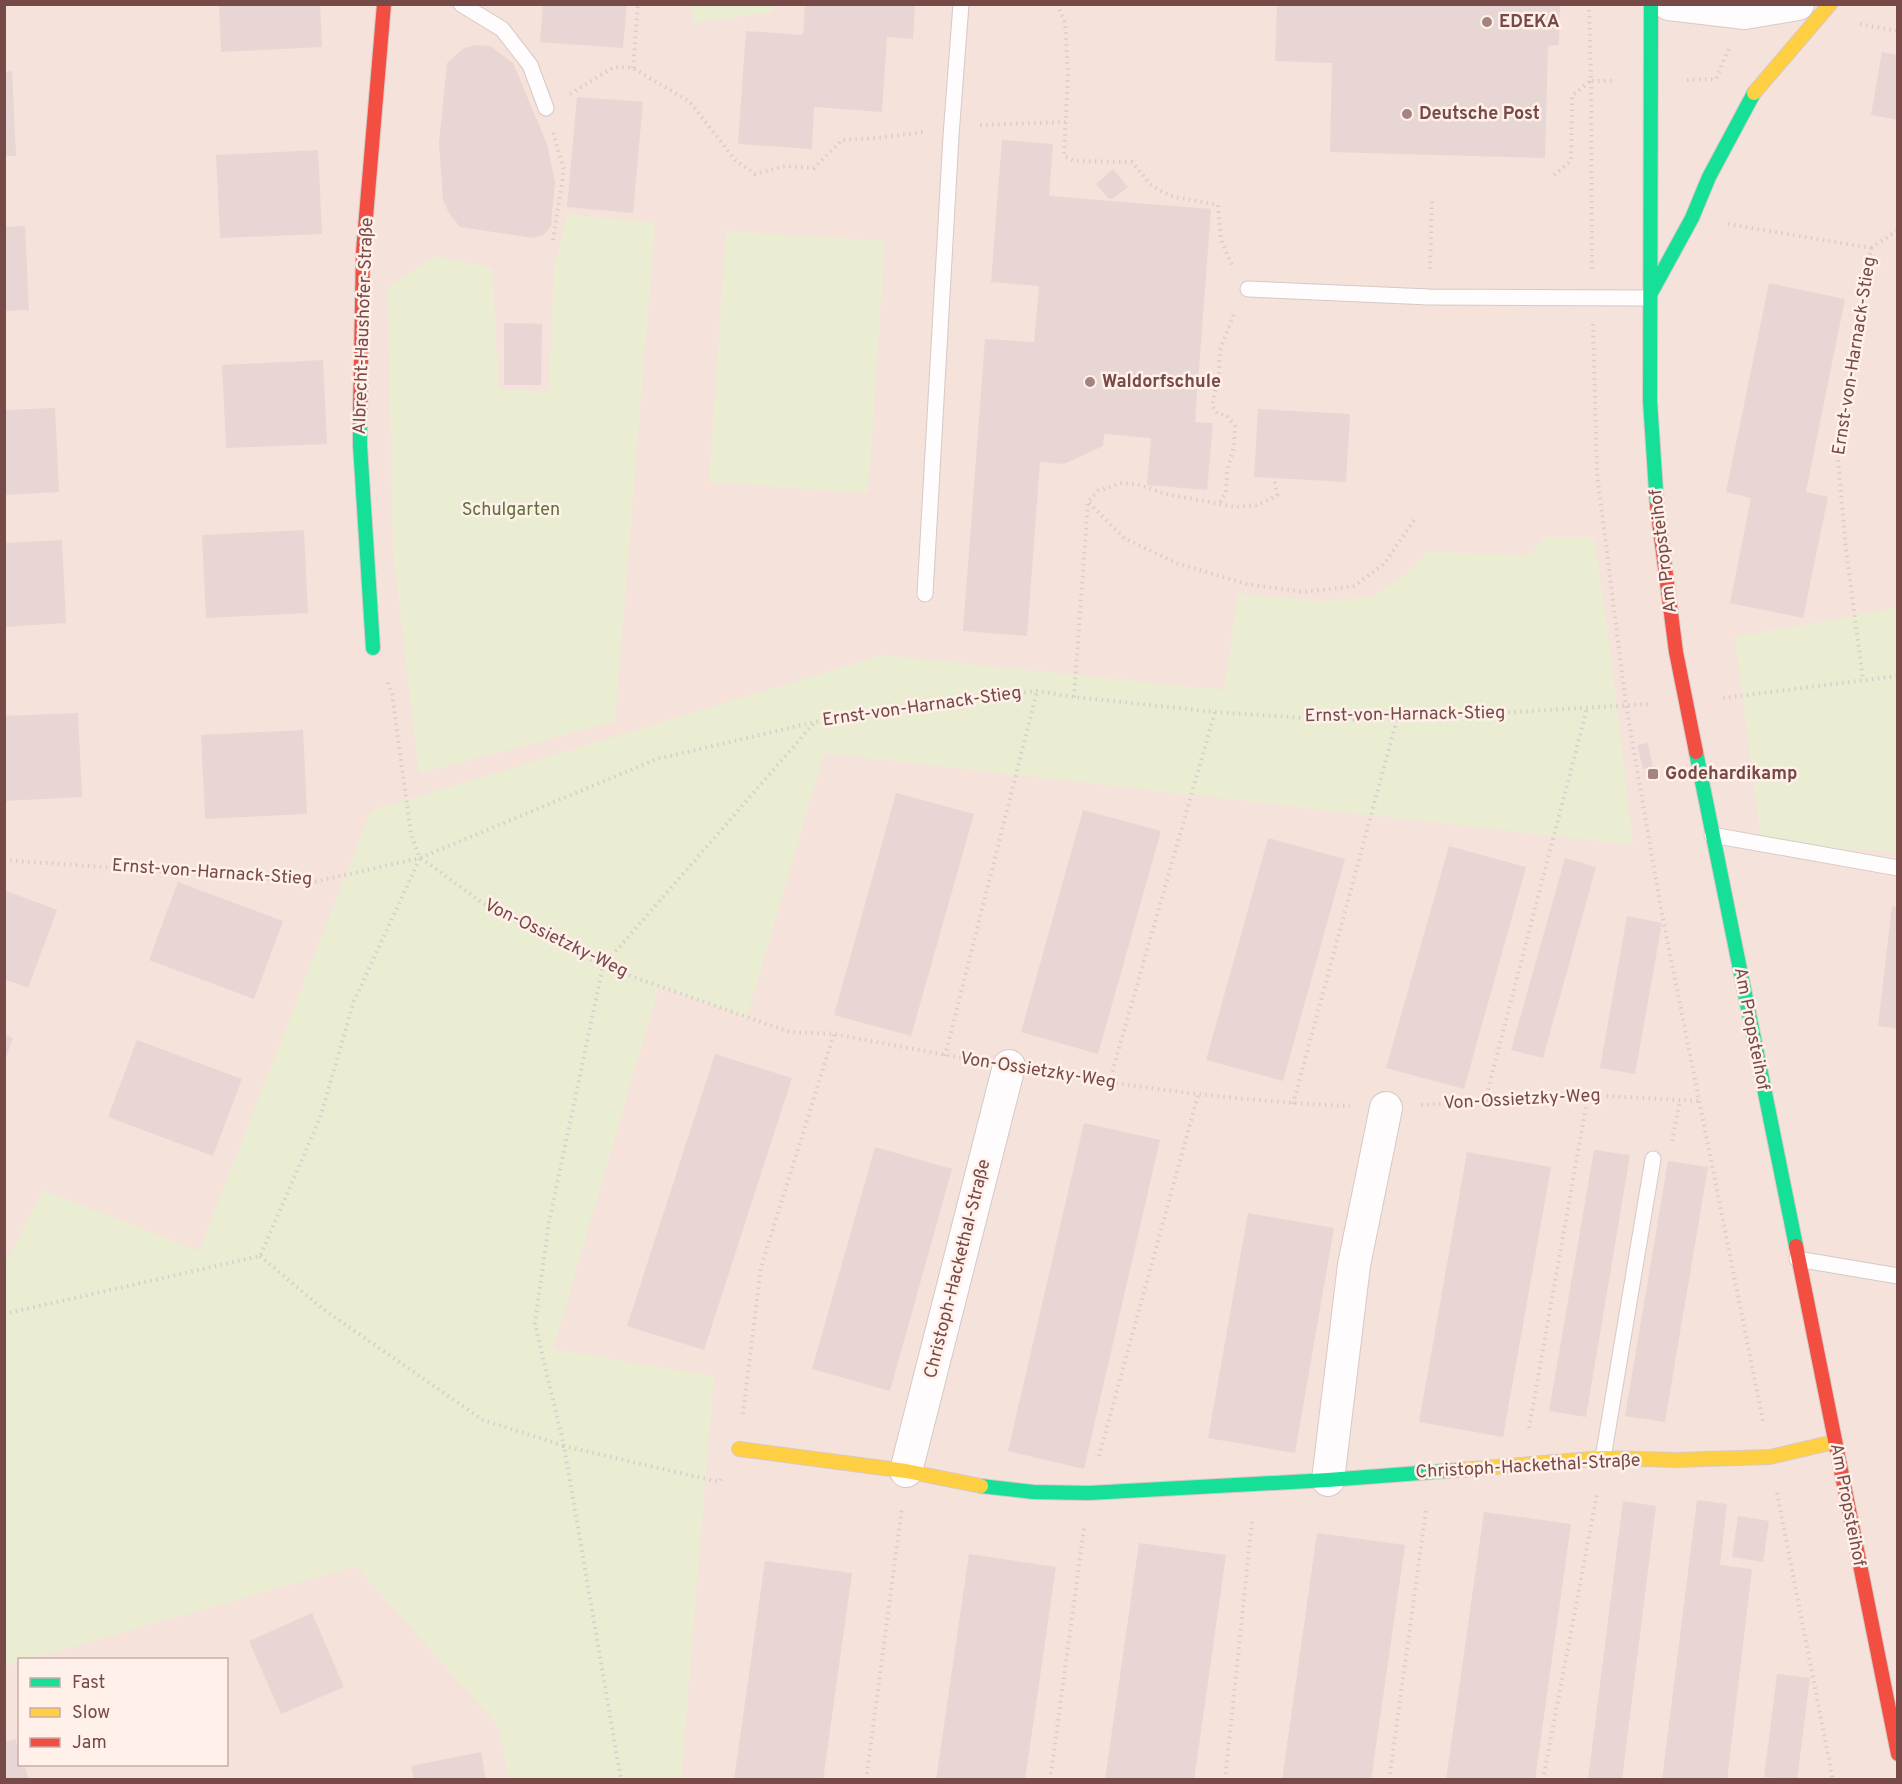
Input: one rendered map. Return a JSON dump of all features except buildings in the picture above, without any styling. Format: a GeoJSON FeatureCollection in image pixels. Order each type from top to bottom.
{"type":"FeatureCollection","features":[{"type":"Feature","properties":{"kind":"street","name":"Albrecht-Haushofer-Straße"},"geometry":{"type":"LineString","coordinates":[[373,648],[360,445],[363,252],[384,4]]}},
{"type":"Feature","properties":{"kind":"street","name":"Am Propsteihof"},"geometry":{"type":"LineString","coordinates":[[1651,4],[1650,401],[1658,518],[1685,702],[1898,1754]]}},
{"type":"Feature","properties":{"kind":"street"},"geometry":{"type":"LineString","coordinates":[[1669,4],[1745,13],[1798,4]]}},
{"type":"Feature","properties":{"kind":"street","name":"Am Propsteihof"},"geometry":{"type":"LineString","coordinates":[[1649,298],[1692,218],[1709,177],[1750,98],[1830,4]]}},
{"type":"Feature","properties":{"kind":"street","name":"Christoph-Hackethal-Straße"},"geometry":{"type":"LineString","coordinates":[[906,1470],[1009,1066]]}},
{"type":"Feature","properties":{"kind":"street"},"geometry":{"type":"LineString","coordinates":[[1328,1480],[1354,1265],[1386,1108]]}},
{"type":"Feature","properties":{"kind":"street","name":"Christoph-Hackethal-Straße"},"geometry":{"type":"LineString","coordinates":[[739,1449],[906,1470],[972,1485],[1033,1492],[1089,1493],[1328,1480],[1603,1458],[1677,1460],[1770,1457],[1834,1442]]}},
{"type":"Feature","properties":{"kind":"lane"},"geometry":{"type":"LineString","coordinates":[[461,4],[502,29],[530,65],[546,108]]}},
{"type":"Feature","properties":{"kind":"lane"},"geometry":{"type":"LineString","coordinates":[[925,594],[951,136],[962,4]]}},
{"type":"Feature","properties":{"kind":"lane"},"geometry":{"type":"LineString","coordinates":[[1248,289],[1430,297],[1649,298]]}},
{"type":"Feature","properties":{"kind":"lane"},"geometry":{"type":"LineString","coordinates":[[1712,835],[1898,868]]}},
{"type":"Feature","properties":{"kind":"lane"},"geometry":{"type":"LineString","coordinates":[[1603,1458],[1653,1159]]}},
{"type":"Feature","properties":{"kind":"lane"},"geometry":{"type":"LineString","coordinates":[[1797,1259],[1898,1276]]}},
{"type":"Feature","properties":{"kind":"lane"},"geometry":{"type":"LineString","coordinates":[[1880,1670],[1898,1673]]}},
{"type":"Feature","properties":{"kind":"path"},"geometry":{"type":"LineString","coordinates":[[633,68],[638,4]]}},
{"type":"Feature","properties":{"kind":"path"},"geometry":{"type":"LineString","coordinates":[[1058,4],[1065,22],[1068,74],[1064,156],[1074,161],[1132,162],[1150,184],[1170,196],[1218,206],[1221,240],[1234,270],[1248,289],[1236,308],[1225,333],[1220,350],[1219,372],[1212,406],[1218,414],[1226,415],[1235,426],[1234,447],[1227,470],[1226,492],[1220,502]]}},
{"type":"Feature","properties":{"kind":"path"},"geometry":{"type":"LineString","coordinates":[[1589,4],[1597,473],[1626,705],[1661,909],[1698,1101],[1833,1779]]}},
{"type":"Feature","properties":{"kind":"path"},"geometry":{"type":"LineString","coordinates":[[1554,175],[1571,161],[1572,96],[1591,81],[1650,82],[1716,79],[1745,13]]}},
{"type":"Feature","properties":{"kind":"path"},"geometry":{"type":"LineString","coordinates":[[553,240],[564,170],[546,108],[614,67],[633,68],[690,102],[735,160],[755,174],[785,166],[814,168],[842,140],[926,132]]}},
{"type":"Feature","properties":{"kind":"path"},"geometry":{"type":"LineString","coordinates":[[975,124],[1065,122]]}},
{"type":"Feature","properties":{"kind":"path"},"geometry":{"type":"LineString","coordinates":[[1430,297],[1432,201]]}},
{"type":"Feature","properties":{"kind":"path","name":"Ernst-von-Harnack-Stieg"},"geometry":{"type":"LineString","coordinates":[[1692,218],[1871,248],[1837,448],[1846,549],[1863,680]]}},
{"type":"Feature","properties":{"kind":"path"},"geometry":{"type":"LineString","coordinates":[[1871,248],[1898,230]]}},
{"type":"Feature","properties":{"kind":"path"},"geometry":{"type":"LineString","coordinates":[[1074,698],[1088,502],[1098,491],[1120,483],[1136,484],[1166,494],[1220,502],[1236,507],[1258,505],[1277,495],[1274,478]]}},
{"type":"Feature","properties":{"kind":"path"},"geometry":{"type":"LineString","coordinates":[[1088,502],[1124,538],[1176,563],[1247,584],[1303,592],[1354,586],[1385,563],[1414,520]]}},
{"type":"Feature","properties":{"kind":"path"},"geometry":{"type":"LineString","coordinates":[[260,1256],[320,1118],[354,1001],[420,858],[411,835],[392,693],[373,648]]}},
{"type":"Feature","properties":{"kind":"path","name":"Ernst-von-Harnack-Stieg"},"geometry":{"type":"LineString","coordinates":[[4,860],[314,882],[420,858],[657,759],[814,722],[913,705],[1036,691],[1074,698],[1215,712],[1336,720],[1397,719],[1685,702],[1898,676]]}},
{"type":"Feature","properties":{"kind":"path"},"geometry":{"type":"LineString","coordinates":[[945,1056],[1036,691]]}},
{"type":"Feature","properties":{"kind":"path"},"geometry":{"type":"LineString","coordinates":[[1485,1101],[1587,708]]}},
{"type":"Feature","properties":{"kind":"path"},"geometry":{"type":"LineString","coordinates":[[1109,1083],[1215,712]]}},
{"type":"Feature","properties":{"kind":"path"},"geometry":{"type":"LineString","coordinates":[[1293,1104],[1397,719]]}},
{"type":"Feature","properties":{"kind":"path"},"geometry":{"type":"LineString","coordinates":[[621,1779],[564,1446],[535,1324],[549,1222],[603,966],[814,722]]}},
{"type":"Feature","properties":{"kind":"path","name":"Von-Ossietzky-Weg"},"geometry":{"type":"LineString","coordinates":[[420,858],[481,902],[603,966],[789,1032],[834,1034],[945,1056],[1109,1083],[1198,1095],[1293,1104],[1386,1108],[1588,1095],[1698,1101]]}},
{"type":"Feature","properties":{"kind":"path"},"geometry":{"type":"LineString","coordinates":[[260,1256],[323,1309],[483,1420],[564,1446],[719,1482],[739,1449],[761,1267],[834,1034]]}},
{"type":"Feature","properties":{"kind":"path"},"geometry":{"type":"LineString","coordinates":[[1050,1779],[1089,1493],[1198,1095]]}},
{"type":"Feature","properties":{"kind":"path"},"geometry":{"type":"LineString","coordinates":[[1523,1465],[1588,1095]]}},
{"type":"Feature","properties":{"kind":"path"},"geometry":{"type":"LineString","coordinates":[[1673,1136],[1680,1100]]}},
{"type":"Feature","properties":{"kind":"path"},"geometry":{"type":"LineString","coordinates":[[4,1314],[260,1256]]}},
{"type":"Feature","properties":{"kind":"path"},"geometry":{"type":"LineString","coordinates":[[1543,1779],[1603,1458]]}},
{"type":"Feature","properties":{"kind":"path"},"geometry":{"type":"LineString","coordinates":[[866,1779],[906,1470]]}},
{"type":"Feature","properties":{"kind":"path"},"geometry":{"type":"LineString","coordinates":[[1389,1779],[1431,1472]]}},
{"type":"Feature","properties":{"kind":"path"},"geometry":{"type":"LineString","coordinates":[[1225,1779],[1256,1484]]}},
{"type":"Feature","properties":{"kind":"shaded area"},"geometry":{"type":"Polygon","coordinates":[[[5,5],[1897,5],[1897,1779],[5,1780],[5,5]]]}},
{"type":"Feature","properties":{"kind":"green space"},"geometry":{"type":"Polygon","coordinates":[[[691,5],[772,5],[773,12],[693,23],[691,5]]]}},
{"type":"Feature","properties":{"kind":"green space","name":"Schulgarten"},"geometry":{"type":"Polygon","coordinates":[[[567,214],[655,223],[615,721],[419,774],[393,551],[388,287],[436,256],[492,268],[499,389],[549,392],[554,267],[567,214]]]}},
{"type":"Feature","properties":{"kind":"green space"},"geometry":{"type":"Polygon","coordinates":[[[726,231],[885,241],[868,493],[709,482],[726,231]]]}},
{"type":"Feature","properties":{"kind":"green space"},"geometry":{"type":"Polygon","coordinates":[[[1544,537],[1594,537],[1609,641],[1633,845],[824,753],[747,1017],[659,987],[553,1349],[714,1376],[681,1779],[509,1779],[498,1726],[356,1566],[33,1658],[18,1658],[18,1662],[5,1666],[5,1264],[43,1190],[199,1251],[371,811],[882,655],[1224,690],[1238,594],[1319,601],[1373,597],[1408,572],[1428,552],[1530,555],[1544,537]]]}},
{"type":"Feature","properties":{"kind":"green space"},"geometry":{"type":"Polygon","coordinates":[[[1897,608],[1897,851],[1762,847],[1735,637],[1897,608]]]}},
{"type":"Feature","properties":{"kind":"traffic: fast"},"geometry":{"type":"LineString","coordinates":[[1651,4],[1650,401],[1657,506]]}},
{"type":"Feature","properties":{"kind":"traffic: fast"},"geometry":{"type":"LineString","coordinates":[[1651,293],[1692,218],[1709,177],[1754,93]]}},
{"type":"Feature","properties":{"kind":"traffic: fast"},"geometry":{"type":"LineString","coordinates":[[360,415],[373,648]]}},
{"type":"Feature","properties":{"kind":"traffic: fast"},"geometry":{"type":"LineString","coordinates":[[1696,752],[1796,1246]]}},
{"type":"Feature","properties":{"kind":"traffic: fast"},"geometry":{"type":"LineString","coordinates":[[981,1486],[1033,1492],[1089,1493],[1328,1480],[1459,1470]]}},
{"type":"Feature","properties":{"kind":"traffic: slow"},"geometry":{"type":"LineString","coordinates":[[1754,93],[1830,4]]}},
{"type":"Feature","properties":{"kind":"traffic: slow"},"geometry":{"type":"LineString","coordinates":[[1459,1470],[1603,1458],[1677,1460],[1770,1457],[1834,1442]]}},
{"type":"Feature","properties":{"kind":"traffic: slow"},"geometry":{"type":"LineString","coordinates":[[739,1449],[906,1471],[981,1486]]}},
{"type":"Feature","properties":{"kind":"traffic: jam"},"geometry":{"type":"LineString","coordinates":[[360,415],[363,252],[384,4]]}},
{"type":"Feature","properties":{"kind":"traffic: jam"},"geometry":{"type":"LineString","coordinates":[[1657,506],[1676,652],[1696,752]]}},
{"type":"Feature","properties":{"kind":"traffic: jam"},"geometry":{"type":"LineString","coordinates":[[1796,1246],[1898,1754]]}},
{"type":"Feature","properties":{"kind":"place","name":"EDEKA"},"geometry":{"type":"Point","coordinates":[1487,22]}},
{"type":"Feature","properties":{"kind":"place","name":"Deutsche Post"},"geometry":{"type":"Point","coordinates":[1407,114]}},
{"type":"Feature","properties":{"kind":"place","name":"Waldorfschule"},"geometry":{"type":"Point","coordinates":[1090,382]}},
{"type":"Feature","properties":{"kind":"place","name":"Godehardikamp"},"geometry":{"type":"Point","coordinates":[1653,774]}}]}
